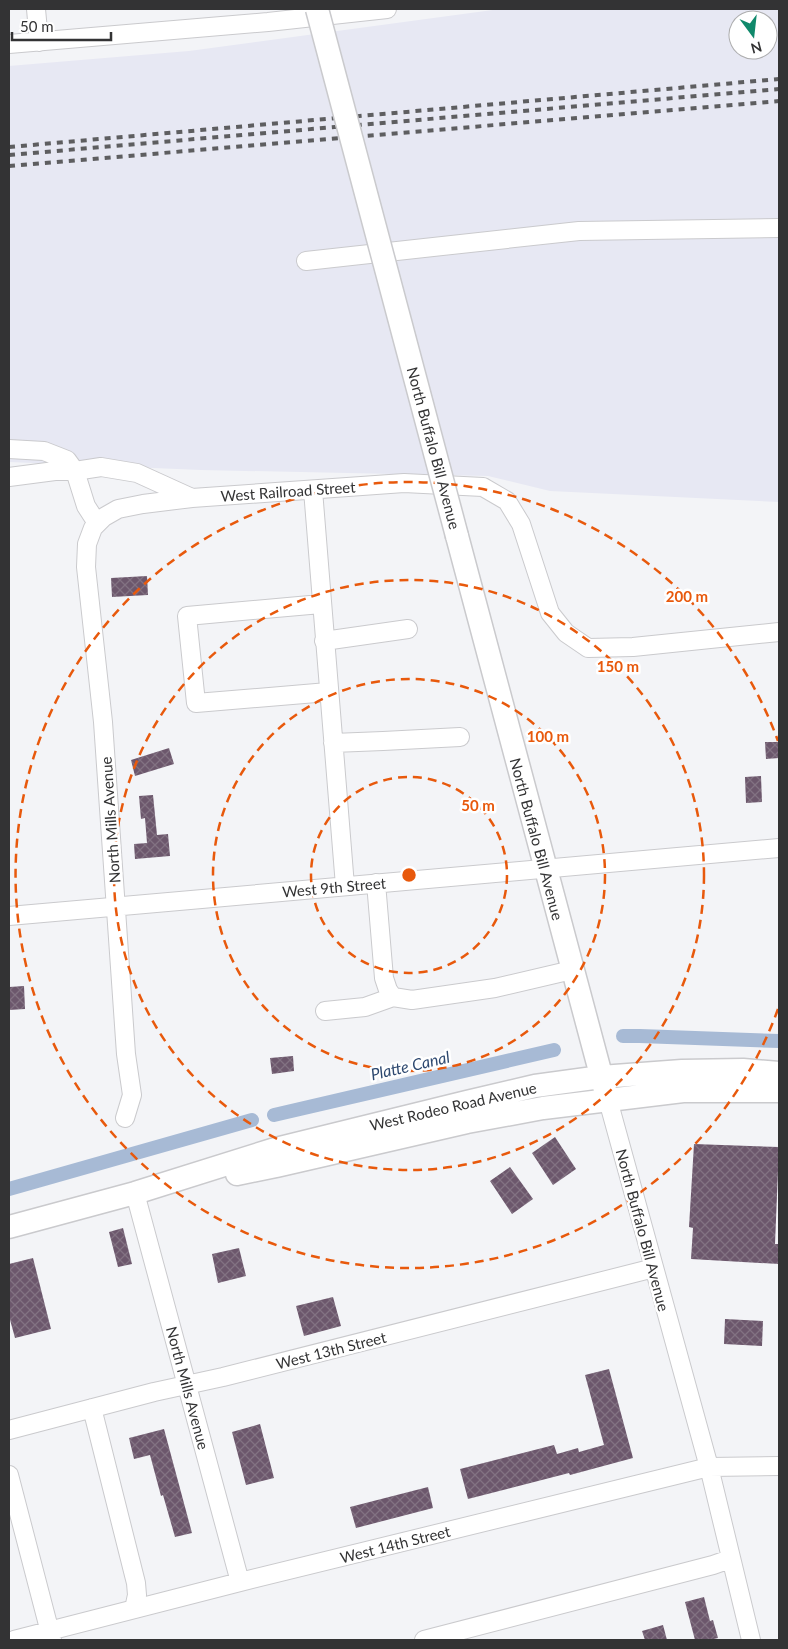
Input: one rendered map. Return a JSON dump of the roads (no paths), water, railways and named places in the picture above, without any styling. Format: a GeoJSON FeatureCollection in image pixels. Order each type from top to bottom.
{"type":"FeatureCollection","features":[{"type":"Feature","properties":{"kind":"main road","name":"North Buffalo Bill Avenue"},"geometry":{"type":"LineString","coordinates":[[317,9],[608,1100]]}},
{"type":"Feature","properties":{"kind":"main road","name":"West Rodeo Road Avenue"},"geometry":{"type":"LineString","coordinates":[[9,1226],[135,1193],[272,1150],[535,1086],[601,1077],[725,1070],[779,1072]]}},
{"type":"Feature","properties":{"kind":"main road","name":"West Rodeo Road Avenue"},"geometry":{"type":"LineString","coordinates":[[135,1193],[276,1166],[467,1122],[543,1108],[684,1091],[779,1091]]}},
{"type":"Feature","properties":{"kind":"street"},"geometry":{"type":"LineString","coordinates":[[36,9],[39,42]]}},
{"type":"Feature","properties":{"kind":"street"},"geometry":{"type":"LineString","coordinates":[[9,44],[268,22],[387,9]]}},
{"type":"Feature","properties":{"kind":"street"},"geometry":{"type":"LineString","coordinates":[[306,261],[579,231],[779,228]]}},
{"type":"Feature","properties":{"kind":"street"},"geometry":{"type":"LineString","coordinates":[[9,449],[44,451],[67,460],[75,471],[86,506],[98,524]]}},
{"type":"Feature","properties":{"kind":"street"},"geometry":{"type":"LineString","coordinates":[[9,478],[101,467],[137,473],[192,498]]}},
{"type":"Feature","properties":{"kind":"street","name":"West Railroad Street"},"geometry":{"type":"LineString","coordinates":[[98,524],[104,517],[118,510],[192,498],[404,483],[483,487],[507,501],[521,524],[550,614],[566,633],[588,648],[633,647],[779,632]]}},
{"type":"Feature","properties":{"kind":"street"},"geometry":{"type":"LineString","coordinates":[[313,490],[345,886]]}},
{"type":"Feature","properties":{"kind":"street","name":"North Mills Avenue"},"geometry":{"type":"LineString","coordinates":[[98,524],[93,528],[87,544],[86,567],[103,722],[126,1054],[132,1095],[125,1118]]}},
{"type":"Feature","properties":{"kind":"street"},"geometry":{"type":"LineString","coordinates":[[321,604],[186,616],[196,703],[328,692]]}},
{"type":"Feature","properties":{"kind":"street"},"geometry":{"type":"LineString","coordinates":[[324,641],[408,629]]}},
{"type":"Feature","properties":{"kind":"street"},"geometry":{"type":"LineString","coordinates":[[333,743],[460,737]]}},
{"type":"Feature","properties":{"kind":"street","name":"West 9th Street"},"geometry":{"type":"LineString","coordinates":[[9,916],[779,848]]}},
{"type":"Feature","properties":{"kind":"street"},"geometry":{"type":"LineString","coordinates":[[376,883],[384,978],[388,990],[393,997]]}},
{"type":"Feature","properties":{"kind":"street"},"geometry":{"type":"LineString","coordinates":[[325,1011],[365,1007],[393,997],[412,1000],[495,988],[572,970]]}},
{"type":"Feature","properties":{"kind":"street","name":"North Buffalo Bill Avenue"},"geometry":{"type":"LineString","coordinates":[[608,1100],[709,1467],[751,1640]]}},
{"type":"Feature","properties":{"kind":"street","name":"North Mills Avenue"},"geometry":{"type":"LineString","coordinates":[[135,1193],[240,1582]]}},
{"type":"Feature","properties":{"kind":"street","name":"West 13th Street"},"geometry":{"type":"LineString","coordinates":[[9,1430],[654,1268]]}},
{"type":"Feature","properties":{"kind":"street"},"geometry":{"type":"LineString","coordinates":[[92,1408],[136,1583],[137,1595],[134,1609]]}},
{"type":"Feature","properties":{"kind":"street","name":"West 14th Street"},"geometry":{"type":"LineString","coordinates":[[14,1640],[51,1636],[134,1609],[709,1467],[779,1466]]}},
{"type":"Feature","properties":{"kind":"street"},"geometry":{"type":"LineString","coordinates":[[9,1475],[51,1636]]}},
{"type":"Feature","properties":{"kind":"street"},"geometry":{"type":"LineString","coordinates":[[424,1640],[730,1559]]}},
{"type":"Feature","properties":{"kind":"waterway","name":"Platte Canal"},"geometry":{"type":"LineString","coordinates":[[623,1036],[779,1041]]}},
{"type":"Feature","properties":{"kind":"waterway","name":"Platte Canal"},"geometry":{"type":"LineString","coordinates":[[274,1115],[554,1050]]}},
{"type":"Feature","properties":{"kind":"waterway","name":"Platte Canal"},"geometry":{"type":"LineString","coordinates":[[9,1189],[252,1120]]}},
{"type":"Feature","properties":{"kind":"railway"},"geometry":{"type":"LineString","coordinates":[[9,147],[779,79]]}},
{"type":"Feature","properties":{"kind":"railway"},"geometry":{"type":"LineString","coordinates":[[9,155],[779,89]]}},
{"type":"Feature","properties":{"kind":"railway"},"geometry":{"type":"LineString","coordinates":[[9,166],[779,101]]}}]}
